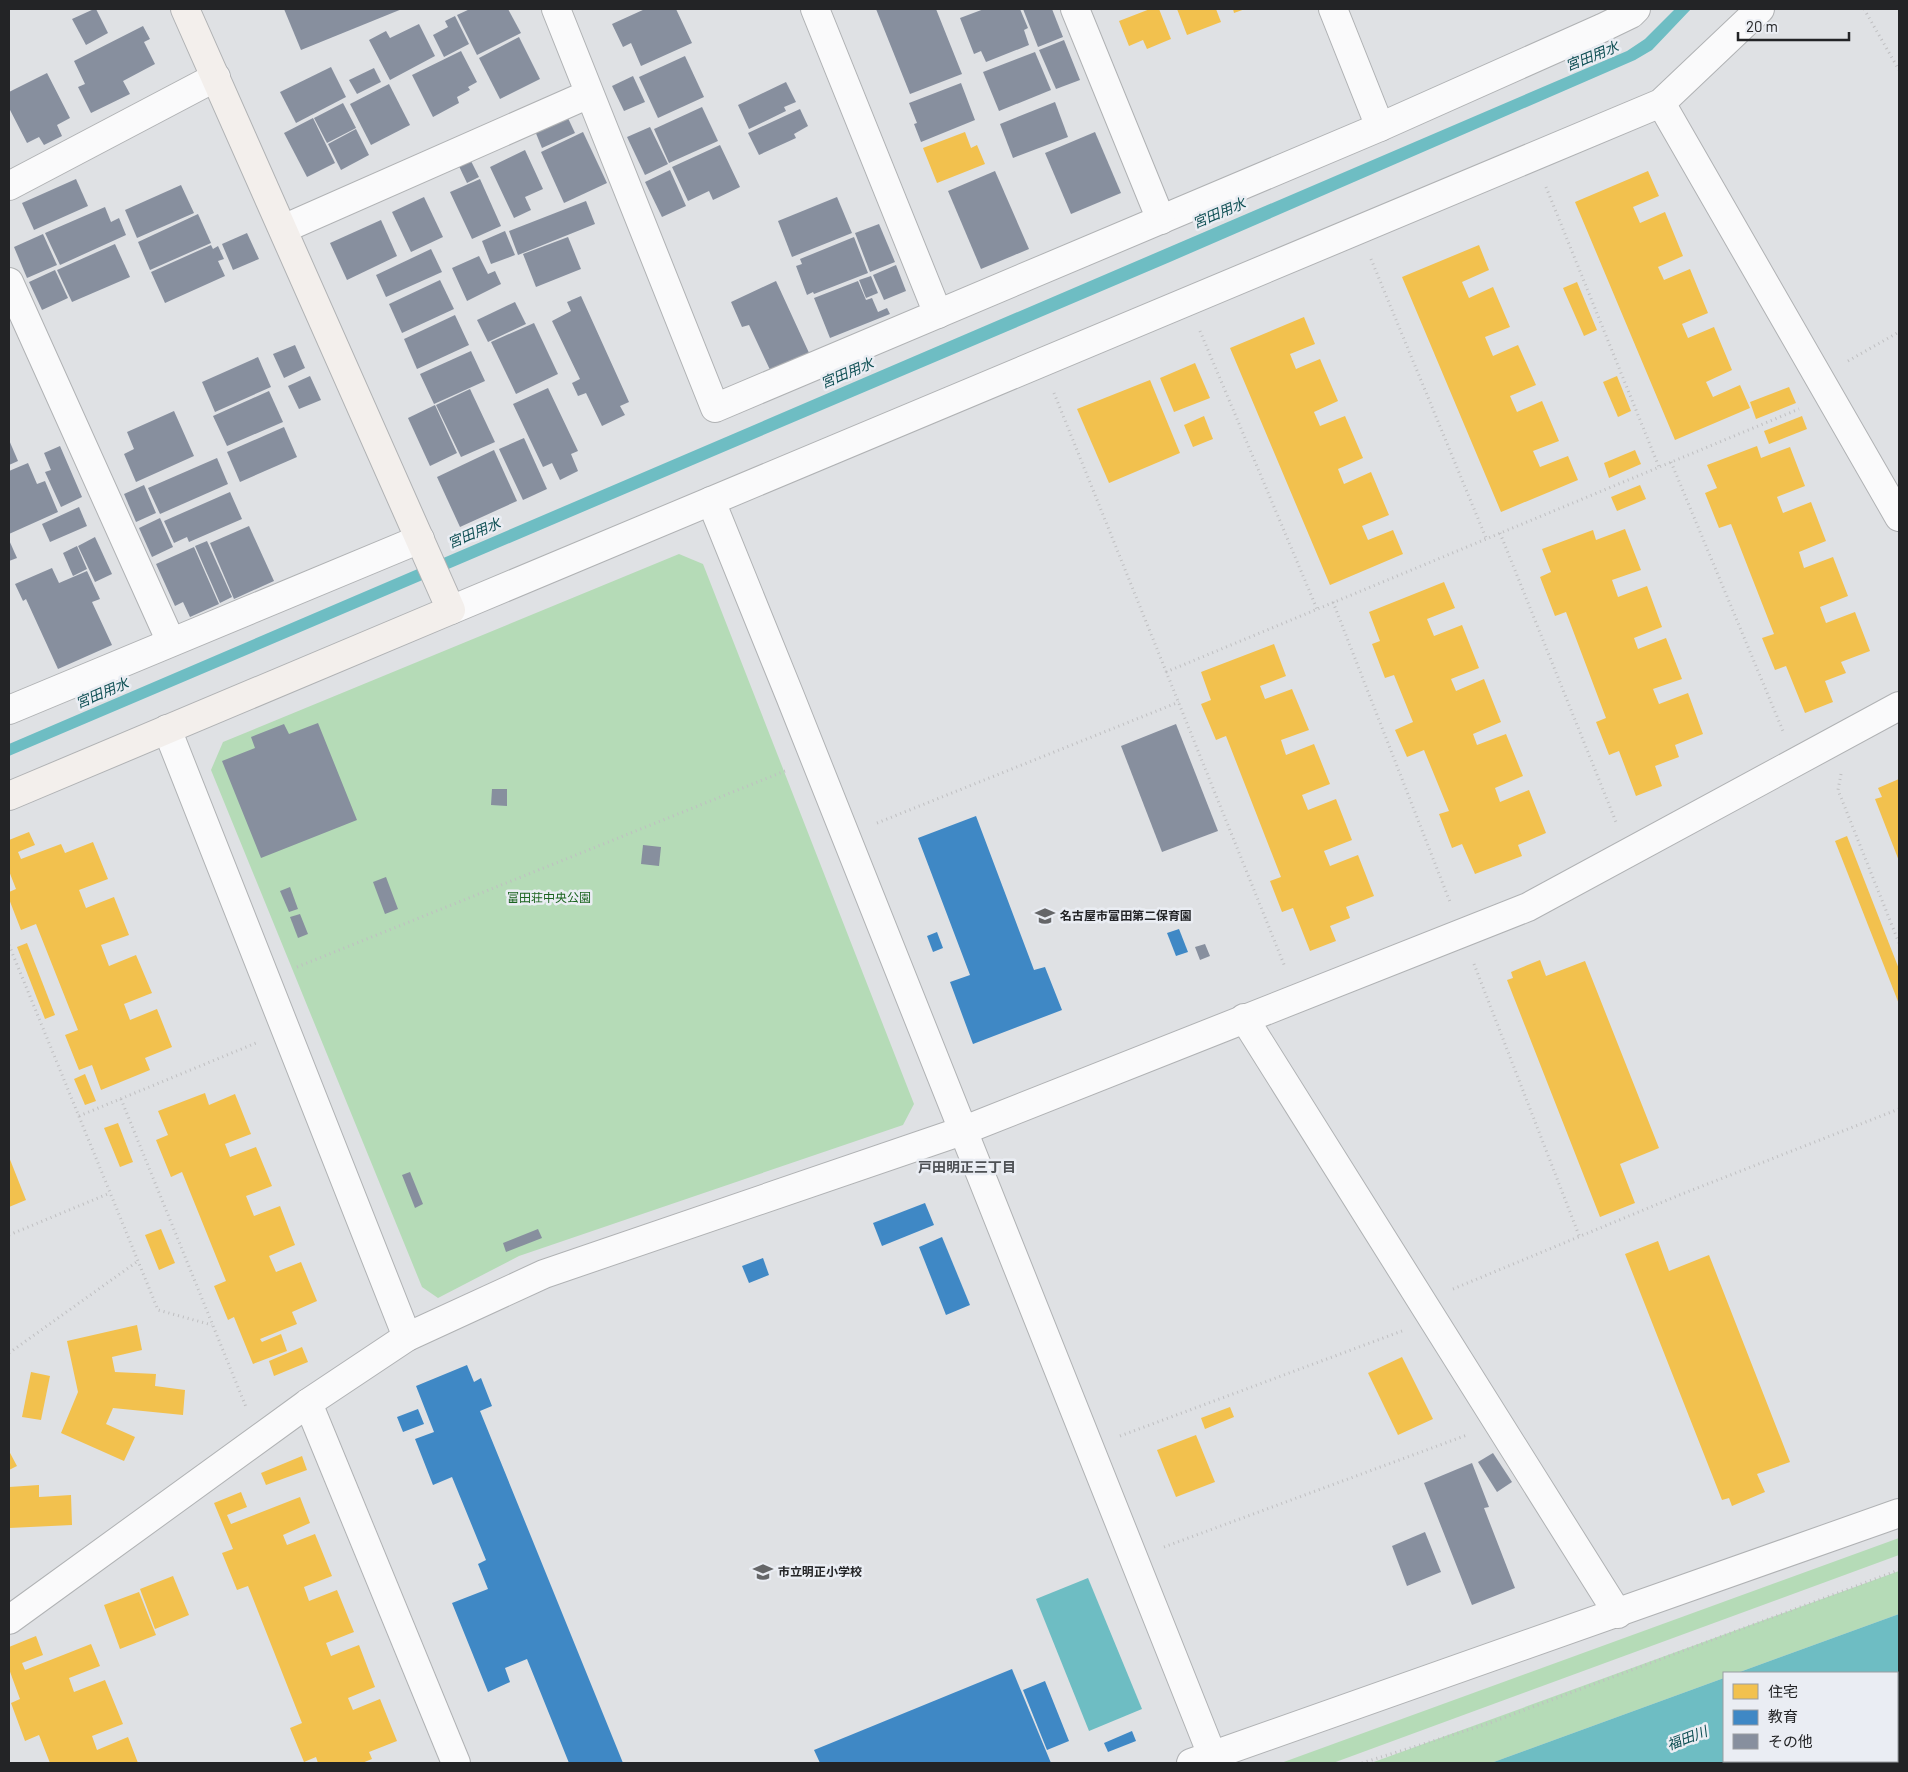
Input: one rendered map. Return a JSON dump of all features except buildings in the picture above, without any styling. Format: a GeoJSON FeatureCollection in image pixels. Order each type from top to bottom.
{"type":"FeatureCollection","features":[{"type":"Feature","properties":{"kind":"street"},"geometry":{"type":"LineString","coordinates":[[185,9],[451,610]]}},
{"type":"Feature","properties":{"kind":"street"},"geometry":{"type":"LineString","coordinates":[[556,9],[715,408],[1380,127],[1598,18],[1631,14],[1636,9]]}},
{"type":"Feature","properties":{"kind":"street"},"geometry":{"type":"LineString","coordinates":[[816,9],[938,314]]}},
{"type":"Feature","properties":{"kind":"street"},"geometry":{"type":"LineString","coordinates":[[1075,9],[1161,220]]}},
{"type":"Feature","properties":{"kind":"street"},"geometry":{"type":"LineString","coordinates":[[1332,9],[1380,127]]}},
{"type":"Feature","properties":{"kind":"street"},"geometry":{"type":"LineString","coordinates":[[9,796],[1661,104],[1760,9]]}},
{"type":"Feature","properties":{"kind":"street"},"geometry":{"type":"LineString","coordinates":[[9,186],[216,77]]}},
{"type":"Feature","properties":{"kind":"street"},"geometry":{"type":"LineString","coordinates":[[283,229],[589,94]]}},
{"type":"Feature","properties":{"kind":"street"},"geometry":{"type":"LineString","coordinates":[[1661,104],[1899,517]]}},
{"type":"Feature","properties":{"kind":"street"},"geometry":{"type":"LineString","coordinates":[[9,282],[171,642]]}},
{"type":"Feature","properties":{"kind":"street"},"geometry":{"type":"LineString","coordinates":[[711,501],[816,759],[1133,1558],[1202,1759],[1618,1614],[1899,1513]]}},
{"type":"Feature","properties":{"kind":"street"},"geometry":{"type":"LineString","coordinates":[[9,710],[171,642],[428,558]]}},
{"type":"Feature","properties":{"kind":"street"},"geometry":{"type":"LineString","coordinates":[[9,1620],[308,1403],[407,1337],[544,1274],[962,1131],[1528,906],[1797,763],[1899,706]]}},
{"type":"Feature","properties":{"kind":"street"},"geometry":{"type":"LineString","coordinates":[[167,729],[407,1337]]}},
{"type":"Feature","properties":{"kind":"street"},"geometry":{"type":"LineString","coordinates":[[1244,1018],[1618,1614]]}},
{"type":"Feature","properties":{"kind":"street"},"geometry":{"type":"LineString","coordinates":[[308,1403],[456,1763]]}},
{"type":"Feature","properties":{"kind":"path"},"geometry":{"type":"LineString","coordinates":[[1864,9],[1899,70]]}},
{"type":"Feature","properties":{"kind":"path"},"geometry":{"type":"LineString","coordinates":[[1533,157],[1659,467]]}},
{"type":"Feature","properties":{"kind":"path"},"geometry":{"type":"LineString","coordinates":[[1359,230],[1486,538]]}},
{"type":"Feature","properties":{"kind":"path"},"geometry":{"type":"LineString","coordinates":[[1188,301],[1317,609]]}},
{"type":"Feature","properties":{"kind":"path"},"geometry":{"type":"LineString","coordinates":[[1166,672],[1671,462],[1824,387],[1899,332]]}},
{"type":"Feature","properties":{"kind":"path"},"geometry":{"type":"LineString","coordinates":[[1042,362],[1297,997]]}},
{"type":"Feature","properties":{"kind":"path"},"geometry":{"type":"LineString","coordinates":[[1671,462],[1797,763]]}},
{"type":"Feature","properties":{"kind":"path"},"geometry":{"type":"LineString","coordinates":[[1500,533],[1629,852]]}},
{"type":"Feature","properties":{"kind":"path"},"geometry":{"type":"LineString","coordinates":[[1333,602],[1580,1238]]}},
{"type":"Feature","properties":{"kind":"path"},"geometry":{"type":"LineString","coordinates":[[846,835],[1179,702]]}},
{"type":"Feature","properties":{"kind":"path"},"geometry":{"type":"LineString","coordinates":[[1828,745],[1842,776],[1838,790],[1899,944]]}},
{"type":"Feature","properties":{"kind":"path"},"geometry":{"type":"LineString","coordinates":[[266,979],[816,759]]}},
{"type":"Feature","properties":{"kind":"path"},"geometry":{"type":"LineString","coordinates":[[9,945],[158,1310],[212,1325]]}},
{"type":"Feature","properties":{"kind":"path"},"geometry":{"type":"LineString","coordinates":[[79,1116],[259,1042]]}},
{"type":"Feature","properties":{"kind":"path"},"geometry":{"type":"LineString","coordinates":[[121,1099],[247,1410]]}},
{"type":"Feature","properties":{"kind":"path"},"geometry":{"type":"LineString","coordinates":[[1089,1447],[1428,1310],[1580,1238],[1682,1194],[1899,1109]]}},
{"type":"Feature","properties":{"kind":"path"},"geometry":{"type":"LineString","coordinates":[[9,1235],[110,1192]]}},
{"type":"Feature","properties":{"kind":"path"},"geometry":{"type":"LineString","coordinates":[[9,1353],[138,1261]]}},
{"type":"Feature","properties":{"kind":"path"},"geometry":{"type":"LineString","coordinates":[[1133,1558],[1498,1423]]}},
{"type":"Feature","properties":{"kind":"path"},"geometry":{"type":"LineString","coordinates":[[1362,1763],[1487,1724],[1899,1570]]}},
{"type":"Feature","properties":{"kind":"green space","name":"富田荘中央公園"},"geometry":{"type":"Polygon","coordinates":[[[679,554],[703,564],[914,1104],[903,1125],[519,1256],[438,1298],[422,1287],[211,770],[223,742],[679,554]]]}},
{"type":"Feature","properties":{"kind":"green space"},"geometry":{"type":"Polygon","coordinates":[[[1899,1538],[1899,1555],[1333,1763],[1281,1763],[1899,1538]]]}},
{"type":"Feature","properties":{"kind":"green space"},"geometry":{"type":"Polygon","coordinates":[[[1899,1571],[1899,1614],[1740,1672],[1723,1672],[1723,1678],[1491,1763],[1371,1763],[1899,1571]]]}},
{"type":"Feature","properties":{"kind":"green space"},"geometry":{"type":"Polygon","coordinates":[[[1898,1736],[1899,1763],[1823,1763],[1898,1762],[1898,1736]]]}},
{"type":"Feature","properties":{"kind":"water"},"geometry":{"type":"Polygon","coordinates":[[[1675,9],[1691,9],[1652,50],[1635,60],[1170,262],[9,756],[9,744],[1627,51],[1645,39],[1675,9]]]}},
{"type":"Feature","properties":{"kind":"water"},"geometry":{"type":"Polygon","coordinates":[[[1088,1578],[1142,1709],[1089,1731],[1036,1599],[1088,1578]]]}},
{"type":"Feature","properties":{"kind":"water"},"geometry":{"type":"Polygon","coordinates":[[[1899,1614],[1899,1735],[1898,1672],[1740,1672],[1899,1614]]]}},
{"type":"Feature","properties":{"kind":"water","name":"福田川"},"geometry":{"type":"Polygon","coordinates":[[[1723,1678],[1723,1762],[1826,1762],[1823,1763],[1491,1763],[1723,1678]]]}},
{"type":"Feature","properties":{"kind":"place","name":"名古屋市富田第二保育園"},"geometry":{"type":"Point","coordinates":[1045,916]}},
{"type":"Feature","properties":{"kind":"place","name":"市立明正小学校"},"geometry":{"type":"Point","coordinates":[763,1572]}},
{"type":"Feature","properties":{"kind":"district","name":"戸田明正三丁目"},"geometry":{"type":"Point","coordinates":[967,1167]}},
{"type":"Feature","properties":{"kind":"water label","name":"宮田用水"},"geometry":{"type":"Point","coordinates":[1592,56]}},
{"type":"Feature","properties":{"kind":"water label","name":"宮田用水"},"geometry":{"type":"Point","coordinates":[1219,213]}},
{"type":"Feature","properties":{"kind":"water label","name":"宮田用水"},"geometry":{"type":"Point","coordinates":[847,373]}},
{"type":"Feature","properties":{"kind":"water label","name":"宮田用水"},"geometry":{"type":"Point","coordinates":[474,533]}},
{"type":"Feature","properties":{"kind":"water label","name":"宮田用水"},"geometry":{"type":"Point","coordinates":[102,693]}}]}
